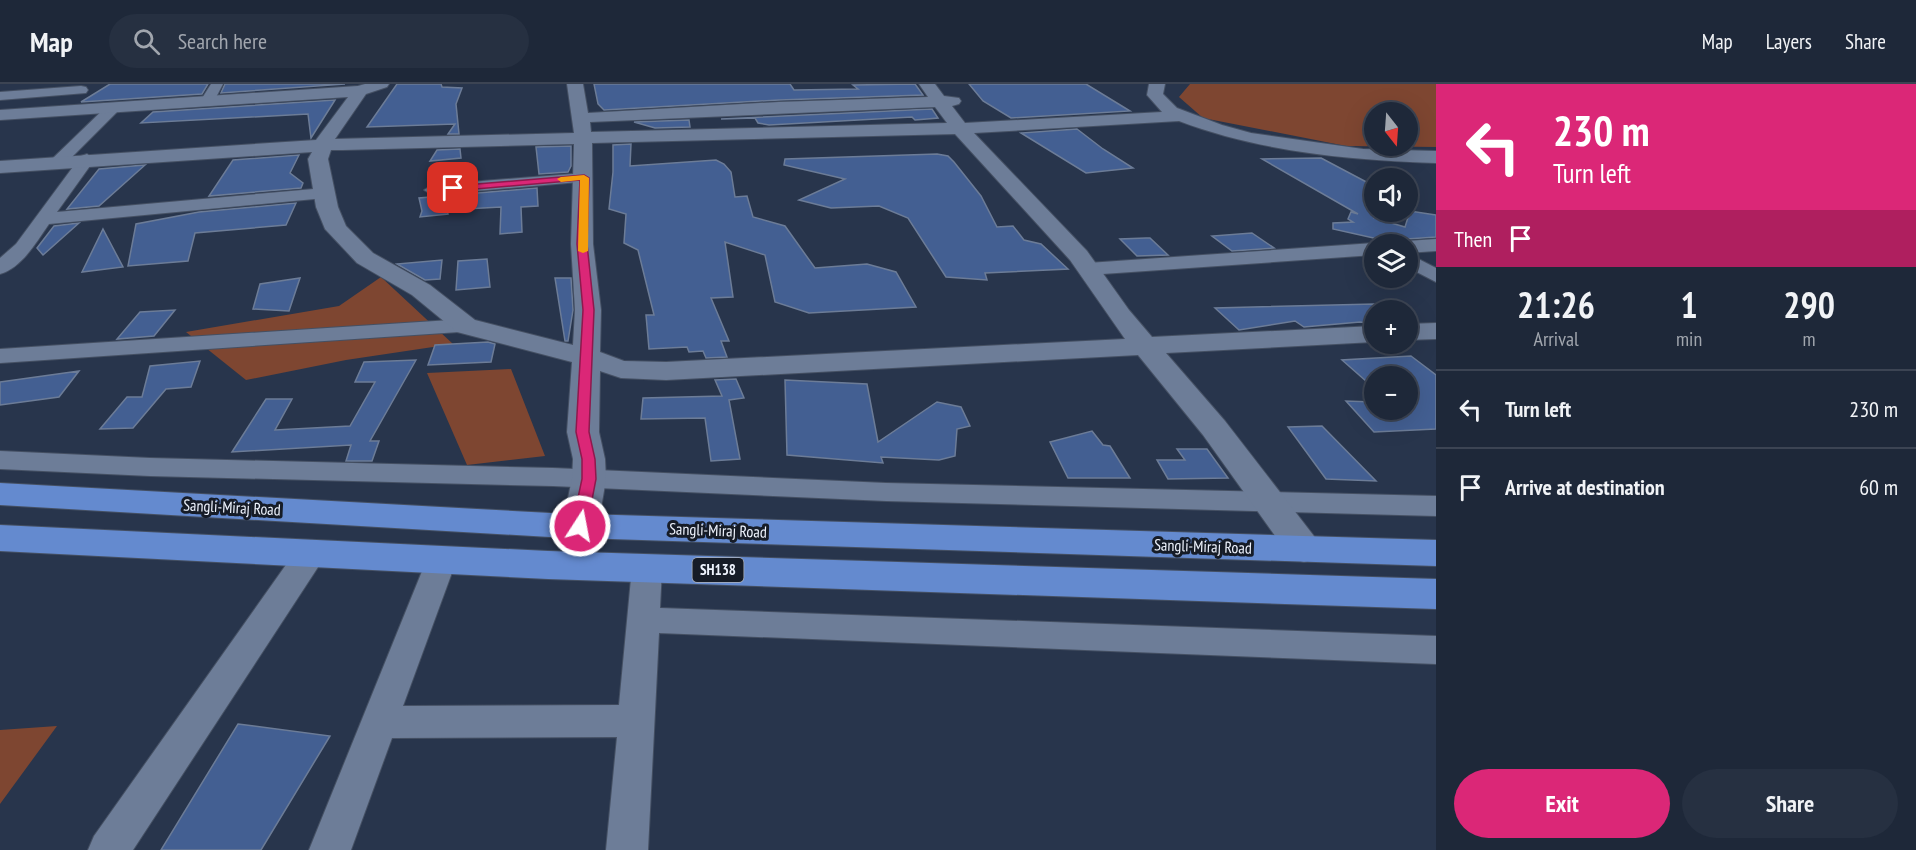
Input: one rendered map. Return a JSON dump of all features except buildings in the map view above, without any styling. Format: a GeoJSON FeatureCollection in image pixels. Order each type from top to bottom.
{"type":"FeatureCollection","features":[{"type":"Feature","properties":{"kind":"highway","name":"Sangli-Miraj Road"},"geometry":{"type":"LineString","coordinates":[[0,494],[580,526],[1436,553]]}},
{"type":"Feature","properties":{"kind":"highway","name":"SH138"},"geometry":{"type":"LineString","coordinates":[[0,538],[647,568],[1436,594]]}},
{"type":"Feature","properties":{"kind":"main road"},"geometry":{"type":"LineString","coordinates":[[0,115],[350,89],[381,84]]}},
{"type":"Feature","properties":{"kind":"main road"},"geometry":{"type":"LineString","coordinates":[[575,84],[582,129],[584,178],[582,244],[588,310],[583,432],[589,479],[580,526]]}},
{"type":"Feature","properties":{"kind":"main road"},"geometry":{"type":"LineString","coordinates":[[1157,84],[1155,95],[1171,112],[1216,129],[1283,144],[1363,155],[1436,157]]}},
{"type":"Feature","properties":{"kind":"main road"},"geometry":{"type":"LineString","coordinates":[[350,89],[318,159],[327,207],[336,229],[365,258],[421,290],[466,326],[586,357],[621,369],[666,371],[1364,335]]}},
{"type":"Feature","properties":{"kind":"main road"},"geometry":{"type":"LineString","coordinates":[[799,90],[809,106]]}},
{"type":"Feature","properties":{"kind":"main road"},"geometry":{"type":"LineString","coordinates":[[0,167],[87,159],[444,140],[939,96],[959,127],[1079,256],[1120,316],[1214,428],[1304,549]]}},
{"type":"Feature","properties":{"kind":"main road"},"geometry":{"type":"LineString","coordinates":[[582,129],[786,131],[1078,124],[1179,116]]}},
{"type":"Feature","properties":{"kind":"main road"},"geometry":{"type":"LineString","coordinates":[[1418,332],[1436,331]]}},
{"type":"Feature","properties":{"kind":"street"},"geometry":{"type":"LineString","coordinates":[[208,100],[217,84]]}},
{"type":"Feature","properties":{"kind":"street"},"geometry":{"type":"LineString","coordinates":[[0,96],[85,87]]}},
{"type":"Feature","properties":{"kind":"street"},"geometry":{"type":"LineString","coordinates":[[59,110],[85,87]]}},
{"type":"Feature","properties":{"kind":"street"},"geometry":{"type":"LineString","coordinates":[[58,162],[114,106]]}},
{"type":"Feature","properties":{"kind":"street"},"geometry":{"type":"LineString","coordinates":[[0,268],[23,248],[87,159]]}},
{"type":"Feature","properties":{"kind":"street"},"geometry":{"type":"LineString","coordinates":[[432,190],[584,178]]}},
{"type":"Feature","properties":{"kind":"street"},"geometry":{"type":"LineString","coordinates":[[44,219],[325,192]]}},
{"type":"Feature","properties":{"kind":"street"},"geometry":{"type":"LineString","coordinates":[[1418,246],[1436,245]]}},
{"type":"Feature","properties":{"kind":"street"},"geometry":{"type":"LineString","coordinates":[[1088,269],[1364,250]]}},
{"type":"Feature","properties":{"kind":"street"},"geometry":{"type":"LineString","coordinates":[[1418,265],[1436,276]]}},
{"type":"Feature","properties":{"kind":"street"},"geometry":{"type":"LineString","coordinates":[[0,356],[466,326]]}},
{"type":"Feature","properties":{"kind":"street"},"geometry":{"type":"LineString","coordinates":[[0,460],[589,479],[886,492],[1436,506]]}},
{"type":"Feature","properties":{"kind":"street"},"geometry":{"type":"LineString","coordinates":[[109,850],[311,553]]}},
{"type":"Feature","properties":{"kind":"street"},"geometry":{"type":"LineString","coordinates":[[330,850],[442,559]]}},
{"type":"Feature","properties":{"kind":"street"},"geometry":{"type":"LineString","coordinates":[[627,850],[647,568]]}},
{"type":"Feature","properties":{"kind":"street"},"geometry":{"type":"LineString","coordinates":[[643,620],[1436,650]]}},
{"type":"Feature","properties":{"kind":"street"},"geometry":{"type":"LineString","coordinates":[[378,722],[636,721]]}},
{"type":"Feature","properties":{"kind":"shaded area"},"geometry":{"type":"Polygon","coordinates":[[[1190,84],[1436,84],[1436,147],[1418,147],[1418,102],[1364,102],[1364,146],[1346,146],[1203,118],[1179,97],[1190,84]]]}},
{"type":"Feature","properties":{"kind":"shaded area"},"geometry":{"type":"Polygon","coordinates":[[[381,277],[453,344],[346,360],[246,380],[186,332],[339,306],[381,277]]]}},
{"type":"Feature","properties":{"kind":"shaded area"},"geometry":{"type":"Polygon","coordinates":[[[511,369],[545,456],[467,465],[427,373],[511,369]]]}},
{"type":"Feature","properties":{"kind":"shaded area"},"geometry":{"type":"Polygon","coordinates":[[[57,726],[0,804],[0,730],[57,726]]]}},
{"type":"Feature","properties":{"kind":"slow traffic"},"geometry":{"type":"LineString","coordinates":[[561,179],[584,178],[583,251]]}},
{"type":"Feature","properties":{"kind":"route"},"geometry":{"type":"LineString","coordinates":[[453,188],[584,178],[582,244],[586,266],[588,310],[583,432],[589,479],[580,526]]}}]}
